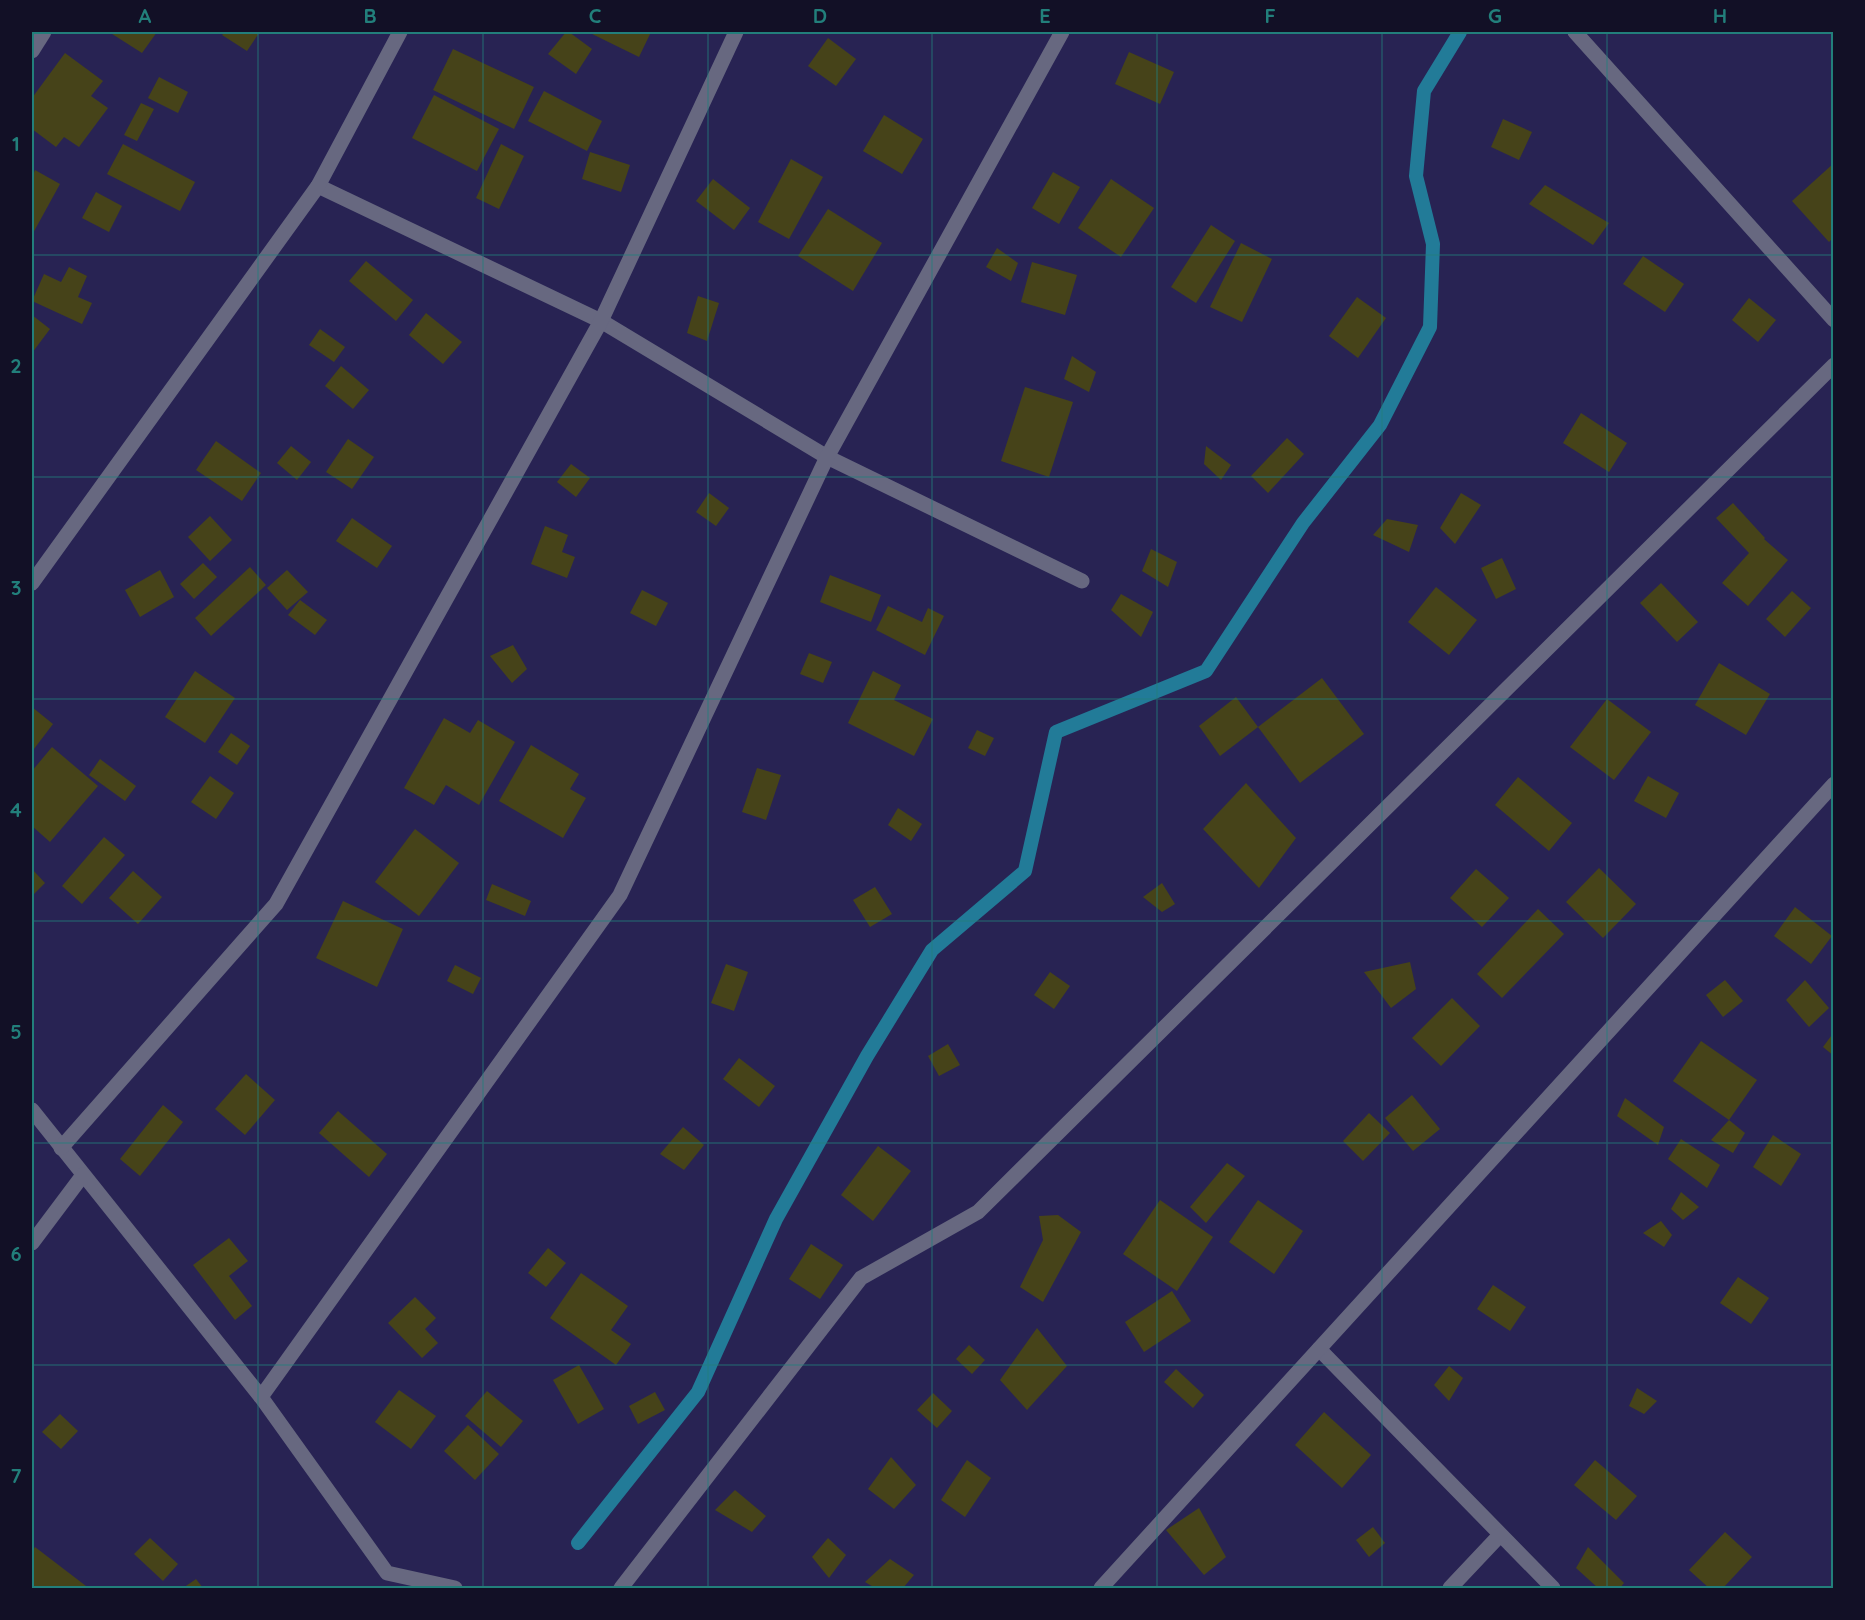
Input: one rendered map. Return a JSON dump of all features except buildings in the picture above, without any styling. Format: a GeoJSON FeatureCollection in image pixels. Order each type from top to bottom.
{"type":"FeatureCollection","features":[{"type":"Feature","properties":{"kind":"street"},"geometry":{"type":"LineString","coordinates":[[32,51],[44,32]]}},
{"type":"Feature","properties":{"kind":"street"},"geometry":{"type":"LineString","coordinates":[[32,583],[318,186],[400,32]]}},
{"type":"Feature","properties":{"kind":"street"},"geometry":{"type":"LineString","coordinates":[[61,1148],[276,904],[601,321],[736,32]]}},
{"type":"Feature","properties":{"kind":"street"},"geometry":{"type":"LineString","coordinates":[[261,1397],[620,895],[827,457],[1062,32]]}},
{"type":"Feature","properties":{"kind":"street"},"geometry":{"type":"LineString","coordinates":[[1575,32],[1833,320]]}},
{"type":"Feature","properties":{"kind":"street"},"geometry":{"type":"LineString","coordinates":[[318,186],[601,321],[827,457],[1082,581]]}},
{"type":"Feature","properties":{"kind":"street"},"geometry":{"type":"LineString","coordinates":[[621,1588],[861,1278],[978,1212],[1833,365]]}},
{"type":"Feature","properties":{"kind":"street"},"geometry":{"type":"LineString","coordinates":[[1101,1588],[1833,784]]}},
{"type":"Feature","properties":{"kind":"street"},"geometry":{"type":"LineString","coordinates":[[32,1110],[261,1397],[388,1581],[455,1588]]}},
{"type":"Feature","properties":{"kind":"street"},"geometry":{"type":"LineString","coordinates":[[32,1243],[83,1175]]}},
{"type":"Feature","properties":{"kind":"street"},"geometry":{"type":"LineString","coordinates":[[1319,1350],[1553,1588]]}},
{"type":"Feature","properties":{"kind":"street"},"geometry":{"type":"LineString","coordinates":[[1450,1588],[1500,1535]]}},
{"type":"Feature","properties":{"kind":"waterway"},"geometry":{"type":"LineString","coordinates":[[578,1543],[698,1392],[776,1219],[867,1056],[932,950],[1025,871],[1056,732],[1206,671],[1303,523],[1380,425],[1430,327],[1433,244],[1416,176],[1424,91],[1460,32]]}}]}
